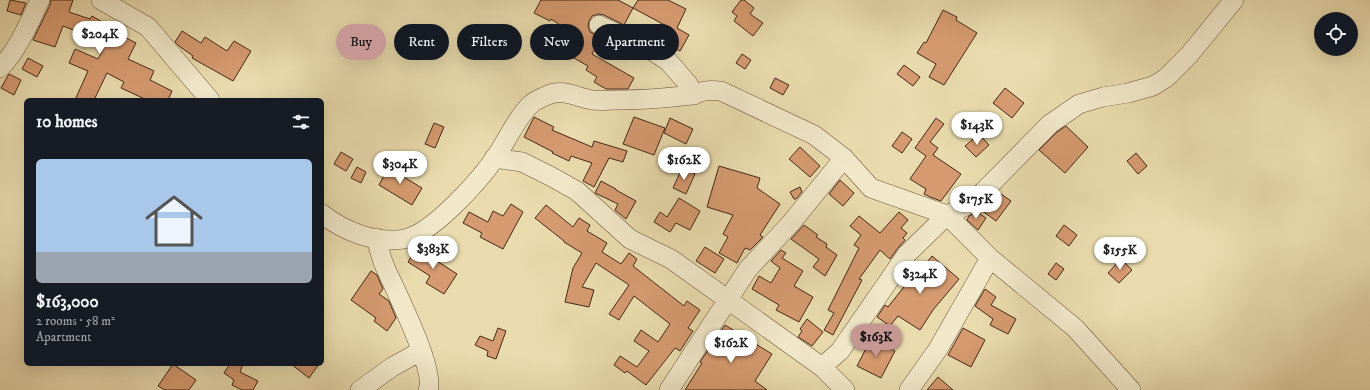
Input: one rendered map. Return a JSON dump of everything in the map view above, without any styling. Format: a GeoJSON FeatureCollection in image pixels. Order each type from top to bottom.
{"type":"FeatureCollection","features":[{"type":"Feature","properties":{"kind":"street"},"geometry":{"type":"LineString","coordinates":[[0,68],[8,60],[40,0]]}},
{"type":"Feature","properties":{"kind":"street"},"geometry":{"type":"LineString","coordinates":[[101,0],[148,27],[208,98]]}},
{"type":"Feature","properties":{"kind":"street"},"geometry":{"type":"LineString","coordinates":[[822,367],[840,351],[907,254],[947,215],[972,203],[1050,124],[1079,104],[1153,86],[1166,78],[1189,55],[1234,0]]}},
{"type":"Feature","properties":{"kind":"street"},"geometry":{"type":"LineString","coordinates":[[666,60],[688,84],[694,95]]}},
{"type":"Feature","properties":{"kind":"street"},"geometry":{"type":"LineString","coordinates":[[324,216],[334,223],[360,234],[384,240],[404,239],[416,235],[428,228],[465,194],[494,158],[522,114],[531,104],[550,94],[568,93],[592,100],[647,100],[694,95],[705,91],[721,91],[814,135],[844,158],[871,188],[947,215],[990,258],[1075,328],[1131,390]]}},
{"type":"Feature","properties":{"kind":"street"},"geometry":{"type":"LineString","coordinates":[[494,158],[522,162],[552,176],[577,191],[630,239],[671,259],[822,367],[846,390]]}},
{"type":"Feature","properties":{"kind":"street"},"geometry":{"type":"LineString","coordinates":[[668,390],[729,300],[732,292],[748,269],[791,223],[844,158]]}},
{"type":"Feature","properties":{"kind":"street"},"geometry":{"type":"LineString","coordinates":[[376,238],[385,266],[404,306],[421,351],[430,381],[428,390]]}},
{"type":"Feature","properties":{"kind":"street"},"geometry":{"type":"LineString","coordinates":[[909,390],[938,349],[990,258]]}},
{"type":"Feature","properties":{"kind":"street"},"geometry":{"type":"LineString","coordinates":[[360,390],[392,366],[421,351]]}},
{"type":"Feature","properties":{"kind":"building"},"geometry":{"type":"Polygon","coordinates":[[[10,0],[26,3],[21,15],[7,11],[10,0]]]}},
{"type":"Feature","properties":{"kind":"building"},"geometry":{"type":"Polygon","coordinates":[[[51,0],[73,0],[69,12],[90,19],[92,16],[104,23],[103,26],[136,43],[128,59],[154,71],[150,80],[172,91],[169,98],[143,98],[121,88],[124,82],[107,73],[95,98],[76,98],[88,71],[69,63],[75,49],[98,59],[109,38],[85,31],[84,34],[63,26],[55,47],[33,40],[51,0]]]}},
{"type":"Feature","properties":{"kind":"building"},"geometry":{"type":"Polygon","coordinates":[[[541,0],[618,0],[633,8],[625,24],[598,14],[592,16],[588,26],[590,32],[592,33],[592,60],[602,60],[634,78],[628,89],[606,89],[594,82],[597,77],[586,70],[588,66],[577,60],[584,60],[584,24],[559,24],[551,19],[550,21],[534,13],[541,0]]]}},
{"type":"Feature","properties":{"kind":"building"},"geometry":{"type":"Polygon","coordinates":[[[638,0],[668,0],[686,9],[679,24],[663,24],[633,8],[638,0]]]}},
{"type":"Feature","properties":{"kind":"building"},"geometry":{"type":"Polygon","coordinates":[[[741,0],[744,0],[754,8],[750,14],[763,23],[753,36],[734,21],[737,16],[732,12],[741,0]]]}},
{"type":"Feature","properties":{"kind":"building"},"geometry":{"type":"Polygon","coordinates":[[[943,10],[957,17],[956,20],[977,33],[944,85],[929,77],[936,64],[917,53],[924,42],[926,43],[943,10]]]}},
{"type":"Feature","properties":{"kind":"building"},"geometry":{"type":"Polygon","coordinates":[[[679,29],[689,35],[679,50],[679,29]]]}},
{"type":"Feature","properties":{"kind":"building"},"geometry":{"type":"Polygon","coordinates":[[[182,31],[201,43],[205,37],[227,51],[234,41],[251,51],[233,81],[192,58],[193,56],[179,46],[175,42],[182,31]]]}},
{"type":"Feature","properties":{"kind":"building"},"geometry":{"type":"Polygon","coordinates":[[[742,54],[751,60],[745,69],[736,63],[742,54]]]}},
{"type":"Feature","properties":{"kind":"building"},"geometry":{"type":"Polygon","coordinates":[[[28,58],[43,66],[37,77],[22,69],[28,58]]]}},
{"type":"Feature","properties":{"kind":"building"},"geometry":{"type":"Polygon","coordinates":[[[904,65],[920,77],[913,86],[897,74],[904,65]]]}},
{"type":"Feature","properties":{"kind":"building"},"geometry":{"type":"Polygon","coordinates":[[[9,74],[21,80],[14,95],[1,88],[9,74]]]}},
{"type":"Feature","properties":{"kind":"building"},"geometry":{"type":"Polygon","coordinates":[[[775,78],[789,85],[783,95],[770,88],[775,78]]]}},
{"type":"Feature","properties":{"kind":"building"},"geometry":{"type":"Polygon","coordinates":[[[1005,88],[1024,103],[1012,118],[993,103],[1005,88]]]}},
{"type":"Feature","properties":{"kind":"building"},"geometry":{"type":"Polygon","coordinates":[[[534,117],[554,127],[552,130],[592,147],[594,141],[627,151],[623,162],[609,158],[594,187],[583,181],[592,163],[571,156],[569,161],[524,137],[534,117]]]}},
{"type":"Feature","properties":{"kind":"building"},"geometry":{"type":"Polygon","coordinates":[[[634,117],[665,128],[654,155],[623,144],[634,117]]]}},
{"type":"Feature","properties":{"kind":"building"},"geometry":{"type":"Polygon","coordinates":[[[670,118],[693,129],[686,144],[664,133],[670,118]]]}},
{"type":"Feature","properties":{"kind":"building"},"geometry":{"type":"Polygon","coordinates":[[[936,118],[944,124],[930,142],[938,148],[933,155],[961,174],[941,201],[924,194],[926,189],[910,179],[926,156],[915,148],[936,118]]]}},
{"type":"Feature","properties":{"kind":"building"},"geometry":{"type":"Polygon","coordinates":[[[434,123],[444,127],[435,148],[425,144],[434,123]]]}},
{"type":"Feature","properties":{"kind":"building"},"geometry":{"type":"Polygon","coordinates":[[[1066,126],[1088,147],[1065,173],[1039,150],[1057,132],[1066,126]]]}},
{"type":"Feature","properties":{"kind":"building"},"geometry":{"type":"Polygon","coordinates":[[[902,132],[912,139],[902,153],[892,146],[902,132]]]}},
{"type":"Feature","properties":{"kind":"building"},"geometry":{"type":"Polygon","coordinates":[[[979,134],[989,145],[976,157],[965,146],[979,134]]]}},
{"type":"Feature","properties":{"kind":"building"},"geometry":{"type":"Polygon","coordinates":[[[800,147],[820,166],[810,177],[789,159],[800,147]]]}},
{"type":"Feature","properties":{"kind":"building"},"geometry":{"type":"Polygon","coordinates":[[[341,152],[353,159],[346,171],[334,164],[341,152]]]}},
{"type":"Feature","properties":{"kind":"building"},"geometry":{"type":"Polygon","coordinates":[[[1136,153],[1147,166],[1138,174],[1127,161],[1136,153]]]}},
{"type":"Feature","properties":{"kind":"building"},"geometry":{"type":"Polygon","coordinates":[[[391,163],[405,171],[402,176],[422,188],[412,205],[379,185],[391,163]]]}},
{"type":"Feature","properties":{"kind":"building"},"geometry":{"type":"Polygon","coordinates":[[[719,166],[760,178],[757,188],[780,204],[760,235],[763,237],[750,250],[745,248],[737,263],[719,253],[728,237],[723,234],[733,215],[707,207],[719,166]]]}},
{"type":"Feature","properties":{"kind":"building"},"geometry":{"type":"Polygon","coordinates":[[[357,167],[366,172],[361,183],[351,178],[357,167]]]}},
{"type":"Feature","properties":{"kind":"building"},"geometry":{"type":"Polygon","coordinates":[[[682,168],[695,174],[686,194],[673,188],[682,168]]]}},
{"type":"Feature","properties":{"kind":"building"},"geometry":{"type":"Polygon","coordinates":[[[840,180],[854,193],[843,206],[829,194],[840,180]]]}},
{"type":"Feature","properties":{"kind":"building"},"geometry":{"type":"Polygon","coordinates":[[[601,181],[636,201],[626,219],[615,210],[618,204],[595,193],[601,181]]]}},
{"type":"Feature","properties":{"kind":"building"},"geometry":{"type":"Polygon","coordinates":[[[800,187],[802,192],[796,199],[794,199],[790,192],[800,187]]]}},
{"type":"Feature","properties":{"kind":"building"},"geometry":{"type":"Polygon","coordinates":[[[998,192],[1011,201],[996,221],[981,210],[998,192]]]}},
{"type":"Feature","properties":{"kind":"building"},"geometry":{"type":"Polygon","coordinates":[[[679,198],[700,211],[690,230],[676,223],[670,232],[654,222],[660,212],[667,217],[679,198]]]}},
{"type":"Feature","properties":{"kind":"building"},"geometry":{"type":"Polygon","coordinates":[[[511,204],[523,212],[503,249],[480,237],[482,233],[463,223],[469,212],[488,222],[493,211],[503,216],[511,204]]]}},
{"type":"Feature","properties":{"kind":"building"},"geometry":{"type":"Polygon","coordinates":[[[546,205],[573,227],[579,218],[590,225],[587,231],[607,243],[602,252],[621,264],[629,253],[637,259],[633,266],[684,306],[687,301],[700,310],[688,328],[693,331],[680,351],[675,348],[646,385],[627,371],[625,373],[614,365],[620,356],[637,367],[649,351],[634,341],[641,330],[658,342],[670,324],[634,296],[619,320],[609,314],[629,285],[596,263],[582,287],[594,290],[589,307],[565,302],[573,268],[582,253],[564,242],[535,218],[546,205]]]}},
{"type":"Feature","properties":{"kind":"building"},"geometry":{"type":"Polygon","coordinates":[[[899,212],[908,220],[901,228],[907,233],[903,238],[905,240],[890,259],[880,250],[859,279],[862,280],[833,335],[824,330],[834,313],[828,310],[859,248],[854,245],[861,235],[850,226],[859,216],[880,233],[899,212]]]}},
{"type":"Feature","properties":{"kind":"building"},"geometry":{"type":"Polygon","coordinates":[[[977,212],[986,218],[978,230],[967,220],[969,216],[977,212]]]}},
{"type":"Feature","properties":{"kind":"building"},"geometry":{"type":"Polygon","coordinates":[[[804,225],[818,235],[816,237],[827,244],[826,247],[837,255],[825,276],[813,267],[819,259],[791,239],[804,225]]]}},
{"type":"Feature","properties":{"kind":"building"},"geometry":{"type":"Polygon","coordinates":[[[1064,225],[1077,235],[1069,246],[1056,236],[1064,225]]]}},
{"type":"Feature","properties":{"kind":"building"},"geometry":{"type":"Polygon","coordinates":[[[418,246],[439,259],[437,261],[457,274],[444,294],[426,283],[430,276],[408,262],[418,246]]]}},
{"type":"Feature","properties":{"kind":"building"},"geometry":{"type":"Polygon","coordinates":[[[705,247],[724,259],[715,273],[696,261],[705,247]]]}},
{"type":"Feature","properties":{"kind":"building"},"geometry":{"type":"Polygon","coordinates":[[[781,250],[786,253],[782,258],[803,271],[794,286],[813,297],[799,322],[776,310],[779,305],[752,289],[759,276],[771,283],[780,268],[771,261],[781,250]]]}},
{"type":"Feature","properties":{"kind":"building"},"geometry":{"type":"Polygon","coordinates":[[[932,256],[959,279],[933,310],[920,330],[898,316],[890,326],[877,317],[885,305],[888,307],[907,283],[909,284],[932,256]]]}},
{"type":"Feature","properties":{"kind":"building"},"geometry":{"type":"Polygon","coordinates":[[[1121,259],[1132,270],[1119,283],[1108,273],[1121,259]]]}},
{"type":"Feature","properties":{"kind":"building"},"geometry":{"type":"Polygon","coordinates":[[[1056,263],[1064,269],[1056,280],[1048,274],[1056,263]]]}},
{"type":"Feature","properties":{"kind":"building"},"geometry":{"type":"Polygon","coordinates":[[[371,271],[377,275],[383,289],[379,294],[389,301],[396,318],[387,331],[374,321],[376,318],[351,300],[371,271]]]}},
{"type":"Feature","properties":{"kind":"building"},"geometry":{"type":"Polygon","coordinates":[[[985,289],[996,297],[991,305],[1016,319],[1008,334],[990,325],[993,319],[975,306],[985,289]]]}},
{"type":"Feature","properties":{"kind":"building"},"geometry":{"type":"Polygon","coordinates":[[[807,319],[823,332],[812,346],[798,337],[802,331],[800,329],[807,319]]]}},
{"type":"Feature","properties":{"kind":"building"},"geometry":{"type":"Polygon","coordinates":[[[725,325],[772,354],[755,381],[767,390],[685,390],[702,363],[700,362],[725,325]]]}},
{"type":"Feature","properties":{"kind":"building"},"geometry":{"type":"Polygon","coordinates":[[[498,328],[506,331],[496,359],[487,356],[488,351],[475,345],[480,336],[493,341],[498,328]]]}},
{"type":"Feature","properties":{"kind":"building"},"geometry":{"type":"Polygon","coordinates":[[[963,328],[985,340],[971,367],[948,355],[963,328]]]}},
{"type":"Feature","properties":{"kind":"building"},"geometry":{"type":"Polygon","coordinates":[[[871,339],[895,351],[881,378],[857,366],[871,339]]]}},
{"type":"Feature","properties":{"kind":"building"},"geometry":{"type":"Polygon","coordinates":[[[172,366],[176,366],[196,380],[189,390],[165,390],[158,386],[172,366]]]}},
{"type":"Feature","properties":{"kind":"building"},"geometry":{"type":"Polygon","coordinates":[[[229,366],[242,366],[240,372],[258,381],[253,390],[242,390],[232,385],[234,380],[224,373],[229,366]]]}},
{"type":"Feature","properties":{"kind":"building"},"geometry":{"type":"Polygon","coordinates":[[[294,366],[318,366],[309,378],[294,366]]]}},
{"type":"Feature","properties":{"kind":"building"},"geometry":{"type":"Polygon","coordinates":[[[938,377],[953,390],[927,390],[938,377]]]}}]}
